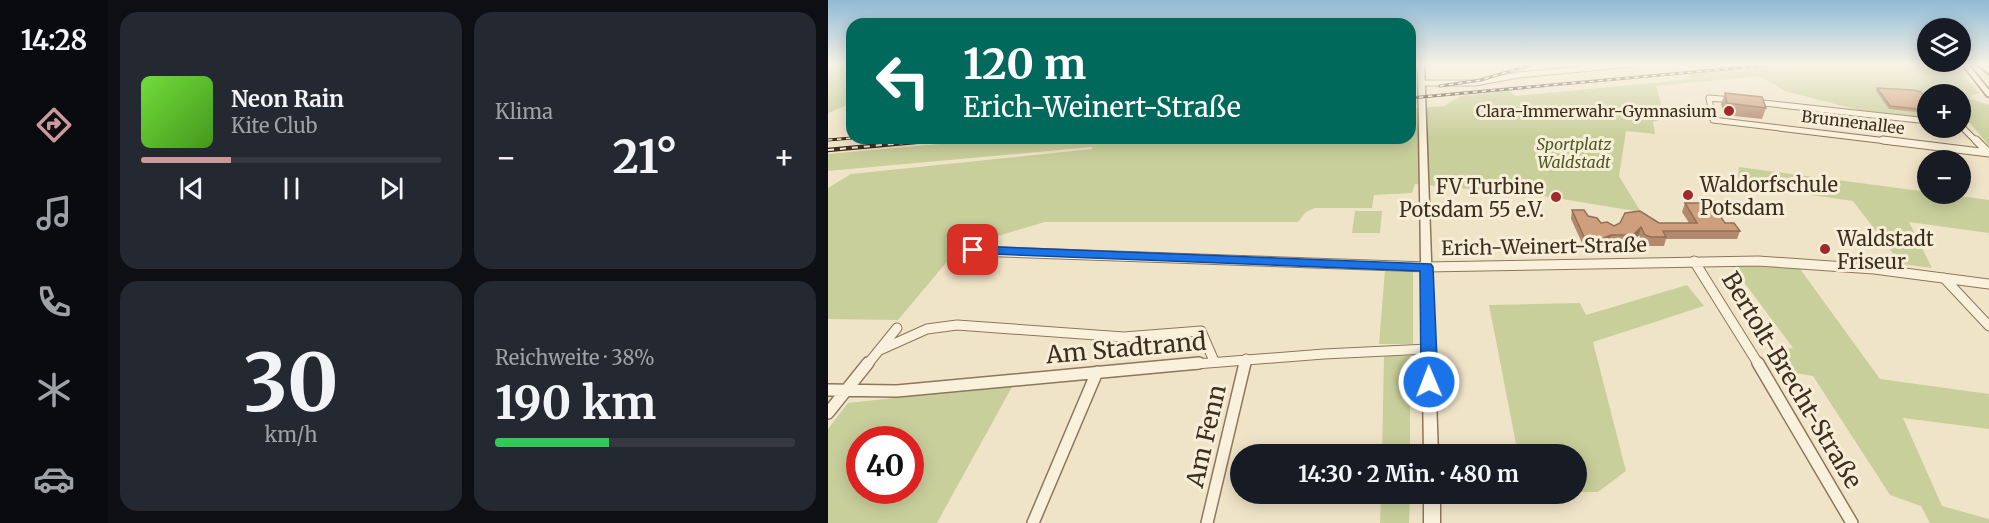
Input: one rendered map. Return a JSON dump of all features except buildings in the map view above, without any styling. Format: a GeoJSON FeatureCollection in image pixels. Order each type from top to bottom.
{"type":"FeatureCollection","features":[{"type":"Feature","properties":{"kind":"street"},"geometry":{"type":"LineString","coordinates":[[1422,88],[1431,444]]}},
{"type":"Feature","properties":{"kind":"street","name":"Brunnenallee"},"geometry":{"type":"LineString","coordinates":[[1741,101],[1709,98],[1713,120],[1988,153]]}},
{"type":"Feature","properties":{"kind":"street"},"geometry":{"type":"LineString","coordinates":[[1750,102],[1917,120]]}},
{"type":"Feature","properties":{"kind":"street"},"geometry":{"type":"LineString","coordinates":[[1971,136],[1988,153]]}},
{"type":"Feature","properties":{"kind":"street","name":"Erich-Weinert-Straße"},"geometry":{"type":"LineString","coordinates":[[992,252],[1426,267],[1694,261],[1806,262],[1989,284]]}},
{"type":"Feature","properties":{"kind":"street","name":"Bertolt-Brecht-Straße"},"geometry":{"type":"LineString","coordinates":[[1694,261],[1766,376],[1851,523]]}},
{"type":"Feature","properties":{"kind":"street"},"geometry":{"type":"LineString","coordinates":[[1944,278],[1989,326]]}},
{"type":"Feature","properties":{"kind":"street"},"geometry":{"type":"LineString","coordinates":[[880,350],[927,329],[957,325],[1124,337],[1201,330],[1214,361]]}},
{"type":"Feature","properties":{"kind":"street"},"geometry":{"type":"LineString","coordinates":[[828,413],[897,328]]}},
{"type":"Feature","properties":{"kind":"street","name":"Am Stadtrand"},"geometry":{"type":"LineString","coordinates":[[828,390],[845,392],[1214,361],[1428,349]]}},
{"type":"Feature","properties":{"kind":"street","name":"Am Fenn"},"geometry":{"type":"LineString","coordinates":[[1207,523],[1246,359]]}},
{"type":"Feature","properties":{"kind":"street"},"geometry":{"type":"LineString","coordinates":[[1033,523],[1097,372]]}},
{"type":"Feature","properties":{"kind":"street"},"geometry":{"type":"LineString","coordinates":[[1432,504],[1432,523]]}},
{"type":"Feature","properties":{"kind":"green space"},"geometry":{"type":"Polygon","coordinates":[[[828,88],[846,88],[846,106],[828,113],[828,88]]]}},
{"type":"Feature","properties":{"kind":"green space","name":"Sportplatz Waldstadt"},"geometry":{"type":"Polygon","coordinates":[[[1595,88],[1657,88],[1665,118],[1653,122],[1655,134],[1626,131],[1619,176],[1641,212],[1482,186],[1480,190],[1415,184],[1412,193],[1374,195],[1372,208],[1315,208],[1306,212],[1298,222],[1045,222],[974,243],[950,258],[898,320],[828,319],[828,188],[851,174],[1092,149],[1092,147],[828,171],[828,154],[939,144],[1416,144],[1416,108],[1444,106],[1461,96],[1510,91],[1516,96],[1595,88]]]}},
{"type":"Feature","properties":{"kind":"green space"},"geometry":{"type":"Polygon","coordinates":[[[1781,88],[1917,88],[1917,117],[1866,112],[1781,88]]]}},
{"type":"Feature","properties":{"kind":"green space"},"geometry":{"type":"Polygon","coordinates":[[[1971,88],[1975,88],[1979,93],[1971,96],[1971,88]]]}},
{"type":"Feature","properties":{"kind":"green space"},"geometry":{"type":"Polygon","coordinates":[[[1971,99],[1989,105],[1989,146],[1971,124],[1971,99]]]}},
{"type":"Feature","properties":{"kind":"green space"},"geometry":{"type":"Polygon","coordinates":[[[1739,167],[1917,190],[1917,204],[1971,204],[1971,198],[1989,200],[1989,233],[1909,222],[1932,268],[1901,264],[1853,201],[1790,192],[1767,181],[1738,179],[1739,167]]]}},
{"type":"Feature","properties":{"kind":"green space"},"geometry":{"type":"Polygon","coordinates":[[[1355,211],[1382,211],[1380,233],[1352,233],[1355,211]]]}},
{"type":"Feature","properties":{"kind":"green space"},"geometry":{"type":"Polygon","coordinates":[[[1732,266],[1798,266],[1880,379],[1989,394],[1989,429],[1903,418],[1942,506],[1989,519],[1989,523],[1930,523],[1921,506],[1890,495],[1813,376],[1789,372],[1771,351],[1793,348],[1732,266]]]}},
{"type":"Feature","properties":{"kind":"green space"},"geometry":{"type":"Polygon","coordinates":[[[1385,270],[1413,271],[1413,344],[1379,344],[1385,270]]]}},
{"type":"Feature","properties":{"kind":"green space"},"geometry":{"type":"Polygon","coordinates":[[[1687,285],[1704,306],[1593,342],[1626,471],[1598,492],[1587,492],[1587,444],[1516,444],[1489,305],[1580,303],[1586,315],[1687,285]]]}},
{"type":"Feature","properties":{"kind":"green space"},"geometry":{"type":"Polygon","coordinates":[[[1384,356],[1410,356],[1410,444],[1382,444],[1384,356]]]}},
{"type":"Feature","properties":{"kind":"green space"},"geometry":{"type":"Polygon","coordinates":[[[1013,385],[937,523],[828,523],[828,429],[848,403],[1013,385]]]}},
{"type":"Feature","properties":{"kind":"green space"},"geometry":{"type":"Polygon","coordinates":[[[1381,504],[1410,504],[1409,523],[1380,523],[1381,504]]]}},
{"type":"Feature","properties":{"kind":"railway"},"geometry":{"type":"LineString","coordinates":[[1416,97],[1515,88]]}},
{"type":"Feature","properties":{"kind":"railway"},"geometry":{"type":"LineString","coordinates":[[828,140],[846,138]]}},
{"type":"Feature","properties":{"kind":"railway"},"geometry":{"type":"LineString","coordinates":[[828,150],[893,144]]}},
{"type":"Feature","properties":{"kind":"place","name":"Clara-Immerwahr-Gymnasium"},"geometry":{"type":"Point","coordinates":[1729,111]}},
{"type":"Feature","properties":{"kind":"place","name":"Waldorfschule Potsdam"},"geometry":{"type":"Point","coordinates":[1688,195]}},
{"type":"Feature","properties":{"kind":"place","name":"FV Turbine Potsdam 55 e.V."},"geometry":{"type":"Point","coordinates":[1556,197]}},
{"type":"Feature","properties":{"kind":"place","name":"Waldstadt Friseur"},"geometry":{"type":"Point","coordinates":[1825,249]}},
{"type":"Feature","properties":{"kind":"route"},"geometry":{"type":"LineString","coordinates":[[973,250],[1426,267],[1429,382]]}}]}
